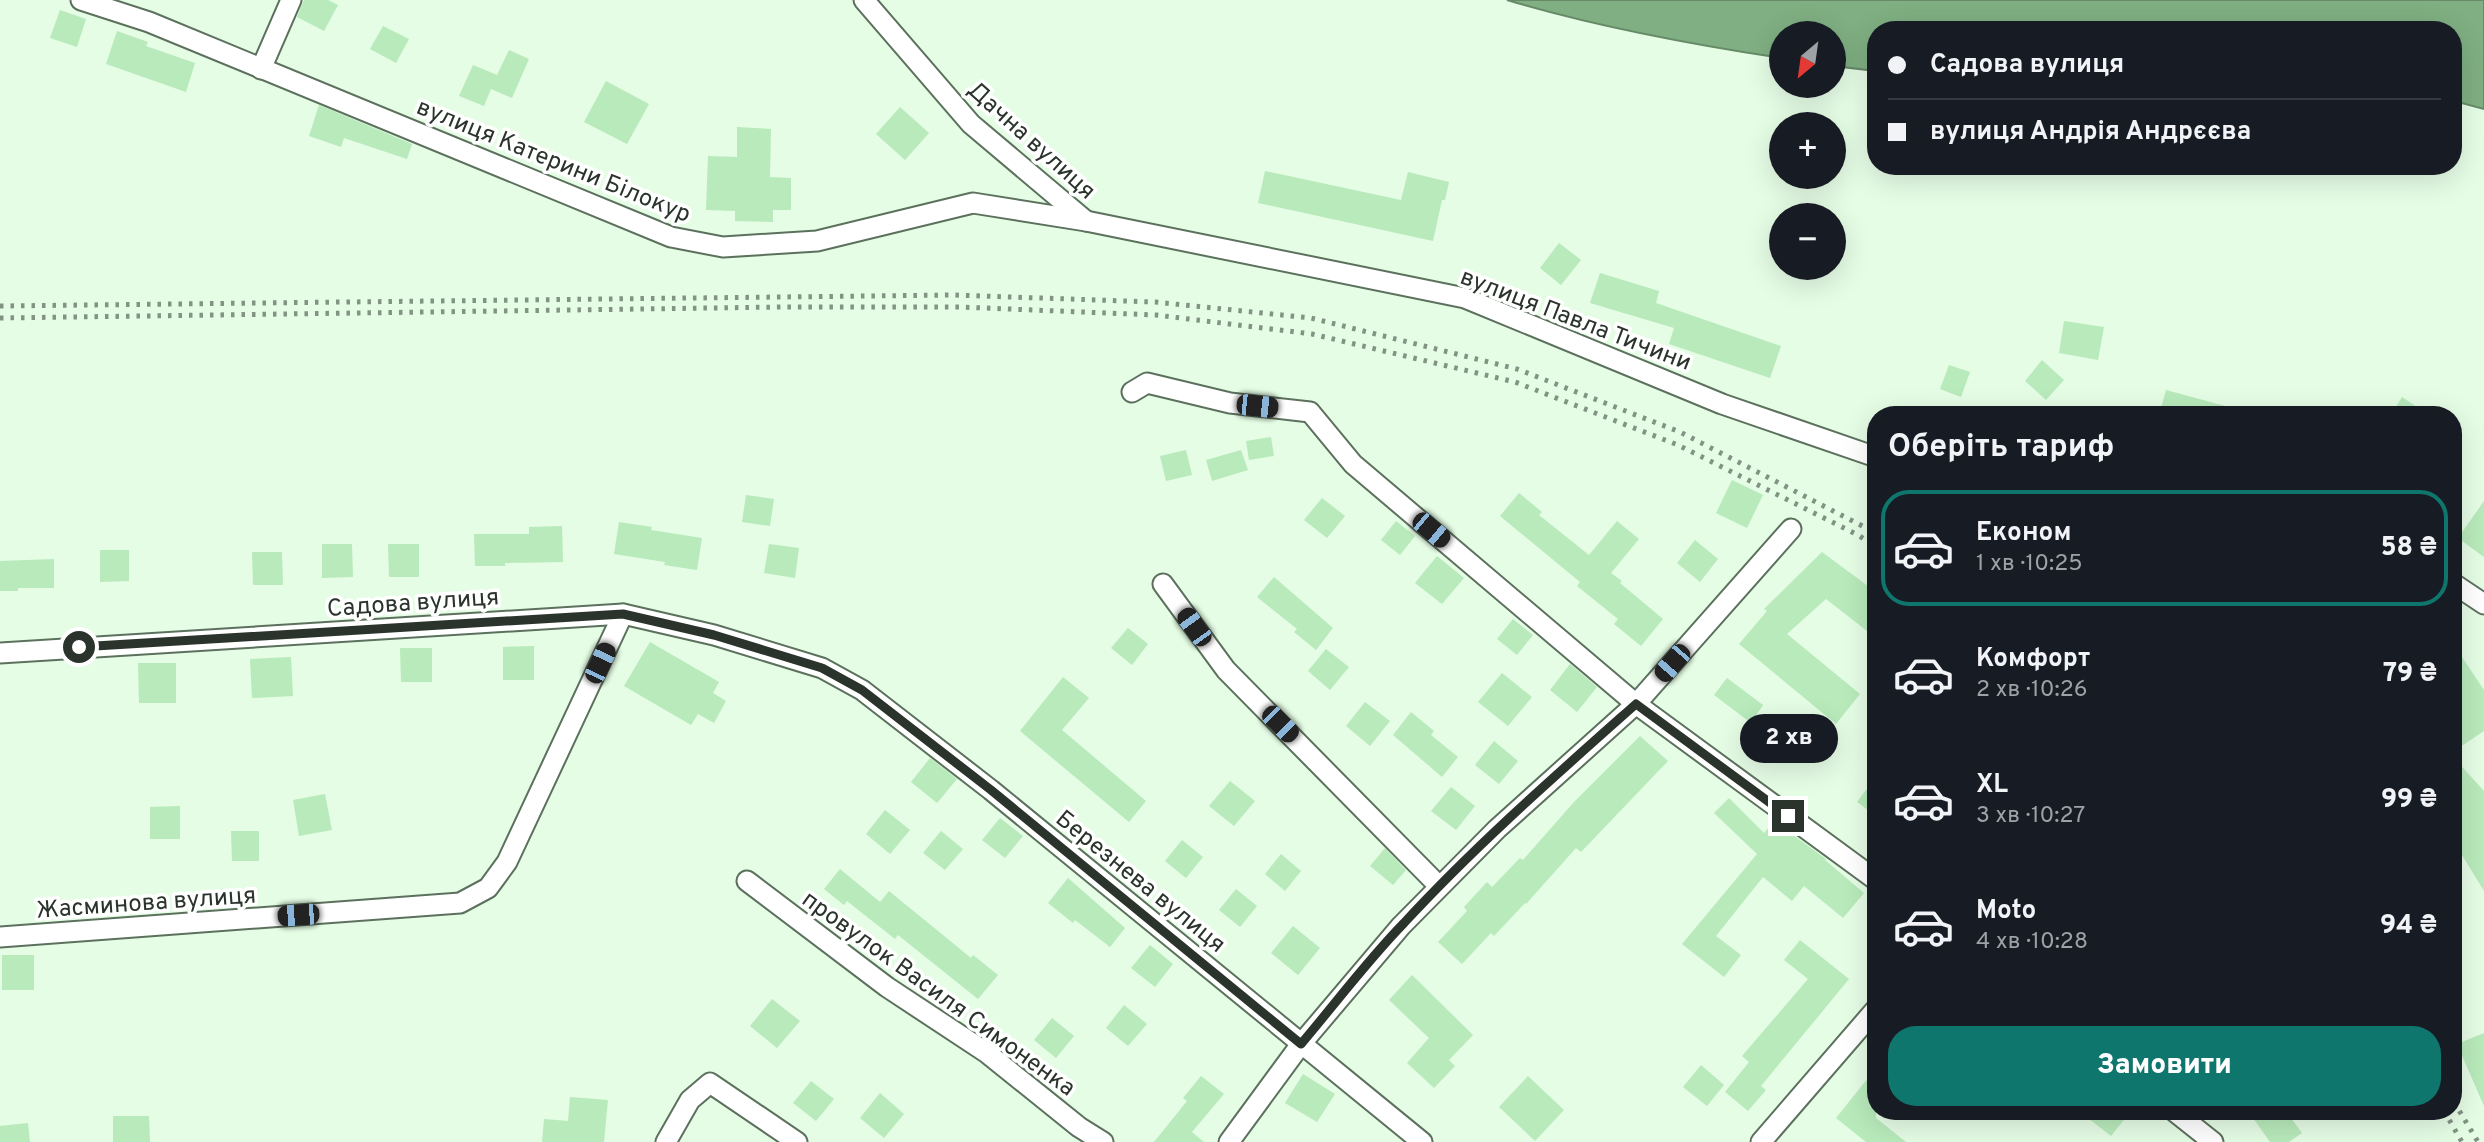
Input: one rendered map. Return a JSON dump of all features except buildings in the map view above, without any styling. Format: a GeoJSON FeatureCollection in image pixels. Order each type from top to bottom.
{"type":"FeatureCollection","features":[{"type":"Feature","properties":{"kind":"street","name":"вулиця Катерини Білокур"},"geometry":{"type":"LineString","coordinates":[[81,0],[149,22],[671,237],[723,247],[817,241],[973,203],[1086,221]]}},
{"type":"Feature","properties":{"kind":"street"},"geometry":{"type":"LineString","coordinates":[[261,69],[291,0]]}},
{"type":"Feature","properties":{"kind":"street","name":"Дачна вулиця"},"geometry":{"type":"LineString","coordinates":[[864,0],[971,124],[1086,221]]}},
{"type":"Feature","properties":{"kind":"street","name":"вулиця Павла Тичини"},"geometry":{"type":"LineString","coordinates":[[1086,221],[1465,298],[1722,404],[1867,454]]}},
{"type":"Feature","properties":{"kind":"street"},"geometry":{"type":"LineString","coordinates":[[1132,391],[1147,383],[1230,403],[1310,412],[1353,464],[1636,704],[1867,873]]}},
{"type":"Feature","properties":{"kind":"street"},"geometry":{"type":"LineString","coordinates":[[1229,1142],[1301,1044],[1401,926],[1497,829],[1636,704],[1791,528]]}},
{"type":"Feature","properties":{"kind":"street"},"geometry":{"type":"LineString","coordinates":[[1163,584],[1226,670],[1439,886]]}},
{"type":"Feature","properties":{"kind":"street"},"geometry":{"type":"LineString","coordinates":[[2462,589],[2484,604]]}},
{"type":"Feature","properties":{"kind":"street","name":"Садова вулиця"},"geometry":{"type":"LineString","coordinates":[[0,653],[623,614],[714,635],[822,668]]}},
{"type":"Feature","properties":{"kind":"street","name":"Жасминова вулиця"},"geometry":{"type":"LineString","coordinates":[[0,937],[460,903],[488,888],[507,862],[623,614]]}},
{"type":"Feature","properties":{"kind":"street","name":"Березнева вулиця"},"geometry":{"type":"LineString","coordinates":[[822,668],[862,690],[991,790],[1422,1142]]}},
{"type":"Feature","properties":{"kind":"street","name":"провулок Василя Симоненка"},"geometry":{"type":"LineString","coordinates":[[747,881],[887,987],[987,1053],[1079,1127],[1103,1142]]}},
{"type":"Feature","properties":{"kind":"street"},"geometry":{"type":"LineString","coordinates":[[1761,1142],[1867,1019]]}},
{"type":"Feature","properties":{"kind":"street"},"geometry":{"type":"LineString","coordinates":[[666,1142],[690,1100],[710,1083],[797,1142]]}},
{"type":"Feature","properties":{"kind":"street"},"geometry":{"type":"LineString","coordinates":[[2185,1120],[2213,1142]]}},
{"type":"Feature","properties":{"kind":"shaded area"},"geometry":{"type":"Polygon","coordinates":[[[1507,0],[2484,0],[2484,109],[2462,103],[2462,21],[1867,21],[1867,70],[1846,67],[1846,21],[1769,21],[1769,56],[1643,34],[1507,0]]]}},
{"type":"Feature","properties":{"kind":"railway"},"geometry":{"type":"LineString","coordinates":[[0,306],[953,295],[1155,302],[1311,318],[1517,369],[1680,432],[1867,528]]}},
{"type":"Feature","properties":{"kind":"railway"},"geometry":{"type":"LineString","coordinates":[[0,318],[782,307],[960,307],[1156,315],[1312,334],[1515,382],[1678,445],[1867,541]]}},
{"type":"Feature","properties":{"kind":"railway"},"geometry":{"type":"LineString","coordinates":[[2462,1115],[2478,1142]]}},
{"type":"Feature","properties":{"kind":"railway"},"geometry":{"type":"LineString","coordinates":[[2449,1120],[2462,1142]]}},
{"type":"Feature","properties":{"kind":"route"},"geometry":{"type":"LineString","coordinates":[[79,647],[623,614],[714,635],[822,668],[862,690],[991,790],[1301,1044],[1401,926],[1439,886],[1497,829],[1636,704],[1788,816]]}}]}
